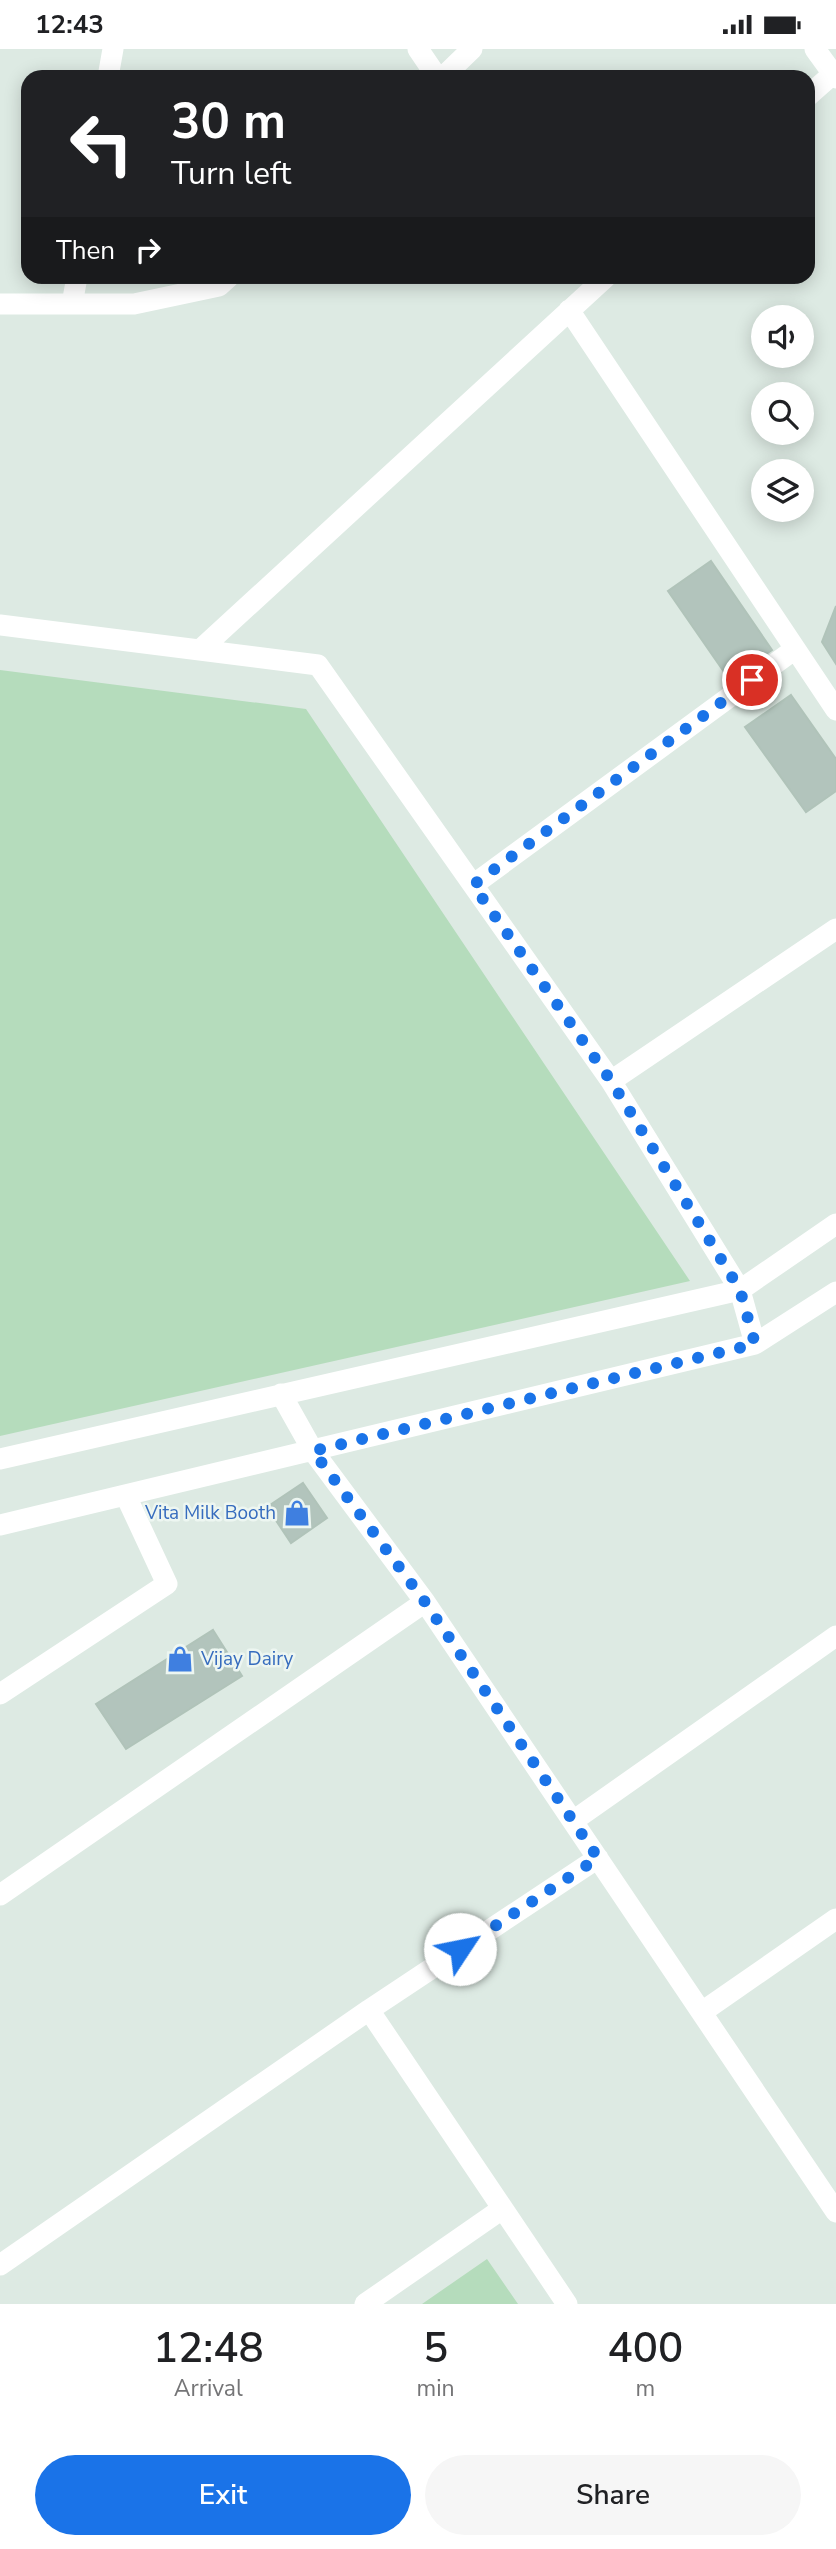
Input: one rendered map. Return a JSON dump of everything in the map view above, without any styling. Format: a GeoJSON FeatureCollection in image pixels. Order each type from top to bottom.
{"type":"FeatureCollection","features":[{"type":"Feature","properties":{"kind":"street"},"geometry":{"type":"LineString","coordinates":[[109,70],[113,49]]}},
{"type":"Feature","properties":{"kind":"street"},"geometry":{"type":"LineString","coordinates":[[418,49],[432,70]]}},
{"type":"Feature","properties":{"kind":"street"},"geometry":{"type":"LineString","coordinates":[[450,70],[472,49]]}},
{"type":"Feature","properties":{"kind":"street"},"geometry":{"type":"LineString","coordinates":[[815,49],[835,76],[815,91]]}},
{"type":"Feature","properties":{"kind":"street"},"geometry":{"type":"LineString","coordinates":[[72,304],[76,284]]}},
{"type":"Feature","properties":{"kind":"street"},"geometry":{"type":"LineString","coordinates":[[0,304],[134,304],[221,284]]}},
{"type":"Feature","properties":{"kind":"street"},"geometry":{"type":"LineString","coordinates":[[200,650],[598,284]]}},
{"type":"Feature","properties":{"kind":"street"},"geometry":{"type":"LineString","coordinates":[[569,310],[836,710]]}},
{"type":"Feature","properties":{"kind":"street"},"geometry":{"type":"LineString","coordinates":[[0,625],[318,665],[611,1081],[740,1290],[755,1344]]}},
{"type":"Feature","properties":{"kind":"street"},"geometry":{"type":"LineString","coordinates":[[473,885],[795,649]]}},
{"type":"Feature","properties":{"kind":"street"},"geometry":{"type":"LineString","coordinates":[[611,1081],[836,929]]}},
{"type":"Feature","properties":{"kind":"street"},"geometry":{"type":"LineString","coordinates":[[0,1459],[740,1290],[836,1224]]}},
{"type":"Feature","properties":{"kind":"street"},"geometry":{"type":"LineString","coordinates":[[0,1525],[755,1344],[836,1292]]}},
{"type":"Feature","properties":{"kind":"street"},"geometry":{"type":"LineString","coordinates":[[282,1394],[313,1451],[425,1602],[836,2212]]}},
{"type":"Feature","properties":{"kind":"street"},"geometry":{"type":"LineString","coordinates":[[0,1694],[167,1584],[126,1496]]}},
{"type":"Feature","properties":{"kind":"street"},"geometry":{"type":"LineString","coordinates":[[0,1895],[425,1602]]}},
{"type":"Feature","properties":{"kind":"street"},"geometry":{"type":"LineString","coordinates":[[573,1821],[836,1636]]}},
{"type":"Feature","properties":{"kind":"street"},"geometry":{"type":"LineString","coordinates":[[0,2265],[369,2010],[598,1858]]}},
{"type":"Feature","properties":{"kind":"street"},"geometry":{"type":"LineString","coordinates":[[702,2012],[836,1919]]}},
{"type":"Feature","properties":{"kind":"street"},"geometry":{"type":"LineString","coordinates":[[369,2010],[567,2304]]}},
{"type":"Feature","properties":{"kind":"street"},"geometry":{"type":"LineString","coordinates":[[365,2304],[502,2209]]}},
{"type":"Feature","properties":{"kind":"green space"},"geometry":{"type":"Polygon","coordinates":[[[0,670],[306,709],[690,1281],[0,1436],[0,670]]]}},
{"type":"Feature","properties":{"kind":"green space"},"geometry":{"type":"Polygon","coordinates":[[[487,2259],[518,2304],[422,2304],[487,2259]]]}},
{"type":"Feature","properties":{"kind":"building"},"geometry":{"type":"Polygon","coordinates":[[[711,561],[772,650],[729,679],[668,591],[711,561]]]}},
{"type":"Feature","properties":{"kind":"building"},"geometry":{"type":"Polygon","coordinates":[[[836,606],[836,664],[822,642],[836,606]]]}},
{"type":"Feature","properties":{"kind":"building"},"geometry":{"type":"Polygon","coordinates":[[[791,695],[836,759],[836,791],[806,812],[745,727],[791,695]]]}},
{"type":"Feature","properties":{"kind":"building","name":"Vita Milk Booth"},"geometry":{"type":"Polygon","coordinates":[[[303,1483],[327,1518],[291,1543],[267,1507],[303,1483]]]}},
{"type":"Feature","properties":{"kind":"building"},"geometry":{"type":"Polygon","coordinates":[[[213,1630],[242,1676],[126,1749],[96,1704],[213,1630]]]}},
{"type":"Feature","properties":{"kind":"place","name":"Vita Milk Booth"},"geometry":{"type":"Point","coordinates":[297,1513]}},
{"type":"Feature","properties":{"kind":"place","name":"Vijay Dairy"},"geometry":{"type":"Point","coordinates":[180,1659]}},
{"type":"Feature","properties":{"kind":"route"},"geometry":{"type":"LineString","coordinates":[[460,1949],[598,1858],[425,1602],[313,1451],[755,1344],[740,1290],[697,1220],[611,1081],[473,885],[752,680]]}}]}
